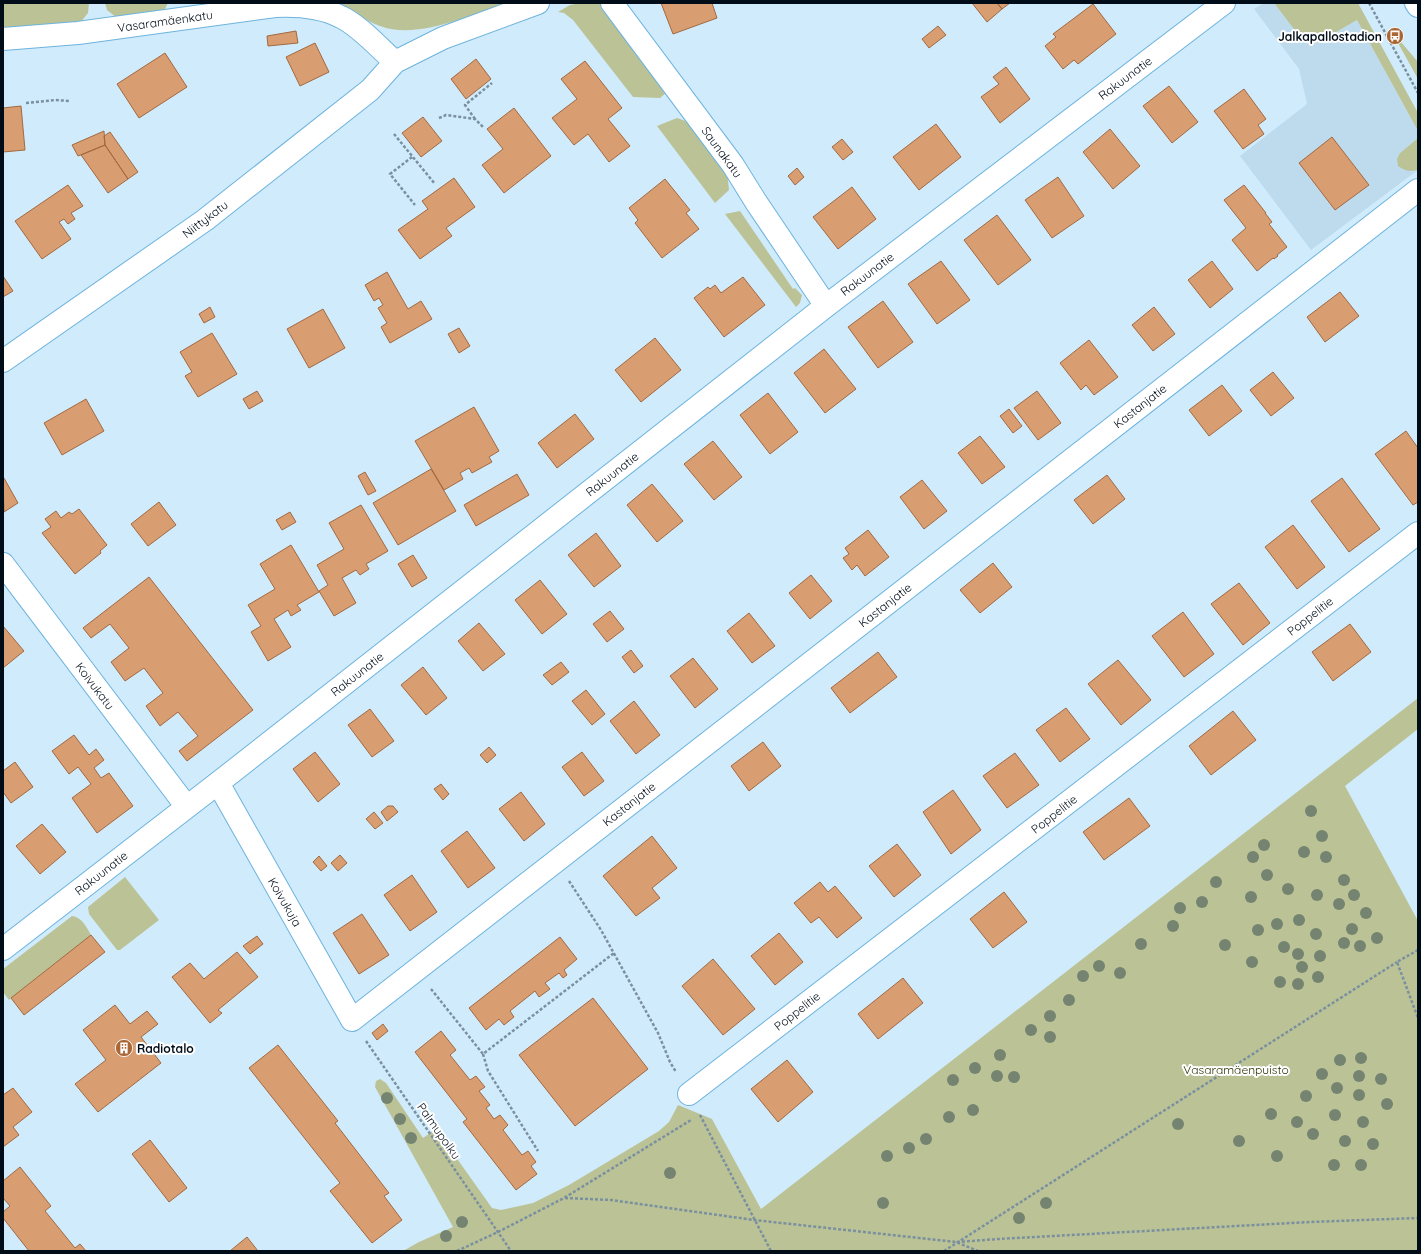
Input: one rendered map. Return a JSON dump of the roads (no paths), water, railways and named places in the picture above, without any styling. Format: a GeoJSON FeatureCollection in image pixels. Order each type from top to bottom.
{"type":"FeatureCollection","features":[{"type":"Feature","properties":{"kind":"street"},"geometry":{"type":"LineString","coordinates":[[395,62],[443,38],[538,3]]}},
{"type":"Feature","properties":{"kind":"street","name":"Saunakatu"},"geometry":{"type":"LineString","coordinates":[[612,3],[733,165],[826,306]]}},
{"type":"Feature","properties":{"kind":"street","name":"Rakuunatie"},"geometry":{"type":"LineString","coordinates":[[3,949],[218,783],[826,306],[1224,3]]}},
{"type":"Feature","properties":{"kind":"street","name":"Vasaramäenkatu"},"geometry":{"type":"LineString","coordinates":[[3,39],[78,33],[275,6],[294,6],[322,10],[342,17],[359,29],[395,62]]}},
{"type":"Feature","properties":{"kind":"street","name":"Niittykatu"},"geometry":{"type":"LineString","coordinates":[[3,361],[204,220],[370,90],[395,62]]}},
{"type":"Feature","properties":{"kind":"street","name":"Kastanjatie"},"geometry":{"type":"LineString","coordinates":[[352,1020],[1418,190]]}},
{"type":"Feature","properties":{"kind":"street","name":"Poppelitie"},"geometry":{"type":"LineString","coordinates":[[689,1094],[1418,533]]}},
{"type":"Feature","properties":{"kind":"street","name":"Koivukatu"},"geometry":{"type":"LineString","coordinates":[[3,564],[187,807]]}},
{"type":"Feature","properties":{"kind":"street","name":"Koivukuja"},"geometry":{"type":"LineString","coordinates":[[218,783],[352,1020]]}},
{"type":"Feature","properties":{"kind":"place","name":"Jalkapallostadion"},"geometry":{"type":"Point","coordinates":[1395,36]}},
{"type":"Feature","properties":{"kind":"place","name":"Radiotalo"},"geometry":{"type":"Point","coordinates":[124,1048]}},
{"type":"Feature","properties":{"kind":"park label","name":"Vasaramäenpuisto"},"geometry":{"type":"Point","coordinates":[1236,1069]}}]}
